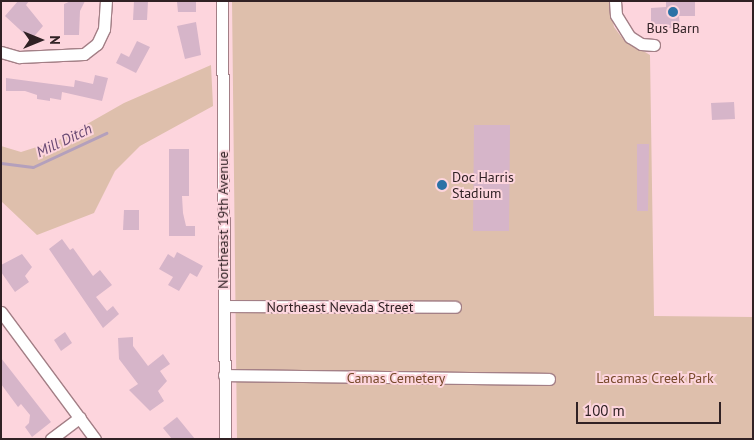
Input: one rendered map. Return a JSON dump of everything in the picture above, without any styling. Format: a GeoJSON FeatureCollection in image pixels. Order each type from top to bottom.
{"type":"FeatureCollection","features":[{"type":"Feature","properties":{"kind":"street"},"geometry":{"type":"LineString","coordinates":[[1,52],[19,57],[84,54],[97,44],[104,29],[106,1]]}},
{"type":"Feature","properties":{"kind":"street","name":"Northeast 19th Avenue"},"geometry":{"type":"LineString","coordinates":[[222,1],[225,439]]}},
{"type":"Feature","properties":{"kind":"street"},"geometry":{"type":"LineString","coordinates":[[615,1],[616,15],[630,37],[641,44],[654,45]]}},
{"type":"Feature","properties":{"kind":"street","name":"Northeast Nevada Street"},"geometry":{"type":"LineString","coordinates":[[224,306],[456,306]]}},
{"type":"Feature","properties":{"kind":"street"},"geometry":{"type":"LineString","coordinates":[[1,312],[96,439]]}},
{"type":"Feature","properties":{"kind":"street"},"geometry":{"type":"LineString","coordinates":[[224,376],[549,379]]}},
{"type":"Feature","properties":{"kind":"street"},"geometry":{"type":"LineString","coordinates":[[51,439],[80,417]]}},
{"type":"Feature","properties":{"kind":"green space","name":"Doc Harris Stadium"},"geometry":{"type":"Polygon","coordinates":[[[232,1],[609,1],[614,27],[623,39],[650,55],[654,316],[753,317],[753,439],[237,439],[232,1]]]}},
{"type":"Feature","properties":{"kind":"green space"},"geometry":{"type":"Polygon","coordinates":[[[211,65],[213,106],[140,146],[115,171],[94,213],[37,235],[1,201],[1,146],[21,152],[59,140],[124,103],[211,65]]]}},
{"type":"Feature","properties":{"kind":"building"},"geometry":{"type":"Polygon","coordinates":[[[18,1],[29,1],[26,5],[43,26],[31,40],[5,16],[18,1]]]}},
{"type":"Feature","properties":{"kind":"building"},"geometry":{"type":"Polygon","coordinates":[[[71,1],[85,1],[80,11],[79,35],[64,35],[64,4],[71,1]]]}},
{"type":"Feature","properties":{"kind":"building"},"geometry":{"type":"Polygon","coordinates":[[[134,1],[148,1],[147,20],[133,20],[134,1]]]}},
{"type":"Feature","properties":{"kind":"building"},"geometry":{"type":"Polygon","coordinates":[[[196,1],[196,12],[178,12],[177,2],[196,1]]]}},
{"type":"Feature","properties":{"kind":"building","name":"Bus Barn"},"geometry":{"type":"Polygon","coordinates":[[[666,1],[695,1],[695,16],[679,16],[680,28],[651,28],[651,8],[666,7],[666,1]]]}},
{"type":"Feature","properties":{"kind":"building"},"geometry":{"type":"Polygon","coordinates":[[[196,22],[201,55],[185,59],[177,26],[196,22]]]}},
{"type":"Feature","properties":{"kind":"building"},"geometry":{"type":"Polygon","coordinates":[[[137,41],[150,47],[136,73],[116,63],[121,53],[129,57],[137,41]]]}},
{"type":"Feature","properties":{"kind":"building"},"geometry":{"type":"Polygon","coordinates":[[[95,75],[108,78],[102,101],[62,92],[61,100],[50,98],[50,101],[37,99],[37,95],[25,91],[6,91],[6,78],[74,87],[75,80],[93,84],[95,75]]]}},
{"type":"Feature","properties":{"kind":"building"},"geometry":{"type":"Polygon","coordinates":[[[734,102],[735,119],[712,120],[711,103],[734,102]]]}},
{"type":"Feature","properties":{"kind":"building"},"geometry":{"type":"Polygon","coordinates":[[[474,125],[510,125],[509,231],[473,231],[474,125]]]}},
{"type":"Feature","properties":{"kind":"building"},"geometry":{"type":"Polygon","coordinates":[[[637,144],[649,144],[648,211],[637,211],[637,144]]]}},
{"type":"Feature","properties":{"kind":"building"},"geometry":{"type":"Polygon","coordinates":[[[169,149],[189,149],[189,196],[182,196],[183,213],[186,226],[195,226],[195,236],[169,236],[169,149]]]}},
{"type":"Feature","properties":{"kind":"building"},"geometry":{"type":"Polygon","coordinates":[[[124,210],[139,210],[139,230],[123,230],[124,210]]]}},
{"type":"Feature","properties":{"kind":"building"},"geometry":{"type":"Polygon","coordinates":[[[62,239],[70,250],[73,248],[93,276],[100,270],[112,285],[96,297],[107,311],[113,306],[119,314],[103,328],[49,249],[62,239]]]}},
{"type":"Feature","properties":{"kind":"building"},"geometry":{"type":"Polygon","coordinates":[[[177,252],[203,266],[197,277],[190,273],[179,291],[168,285],[173,277],[159,269],[168,254],[174,258],[177,252]]]}},
{"type":"Feature","properties":{"kind":"building"},"geometry":{"type":"Polygon","coordinates":[[[22,254],[32,267],[25,276],[29,282],[15,292],[1,272],[1,265],[22,254]]]}},
{"type":"Feature","properties":{"kind":"building"},"geometry":{"type":"Polygon","coordinates":[[[65,332],[72,343],[61,351],[54,340],[65,332]]]}},
{"type":"Feature","properties":{"kind":"building"},"geometry":{"type":"Polygon","coordinates":[[[133,337],[133,346],[148,366],[163,354],[170,364],[160,371],[167,381],[158,391],[164,401],[150,411],[129,390],[138,384],[119,359],[118,338],[133,337]]]}},
{"type":"Feature","properties":{"kind":"building"},"geometry":{"type":"Polygon","coordinates":[[[1,358],[51,422],[32,437],[25,427],[29,423],[30,415],[21,404],[18,407],[1,384],[1,358]]]}},
{"type":"Feature","properties":{"kind":"building"},"geometry":{"type":"Polygon","coordinates":[[[177,417],[195,439],[172,439],[163,428],[177,417]]]}},
{"type":"Feature","properties":{"kind":"waterway","name":"Mill Ditch"},"geometry":{"type":"LineString","coordinates":[[1,163],[33,167],[106,133]]}},
{"type":"Feature","properties":{"kind":"place","name":"Bus Barn"},"geometry":{"type":"Point","coordinates":[673,12]}},
{"type":"Feature","properties":{"kind":"place","name":"Doc Harris Stadium"},"geometry":{"type":"Point","coordinates":[442,185]}},
{"type":"Feature","properties":{"kind":"park label","name":"Camas Cemetery"},"geometry":{"type":"Point","coordinates":[396,378]}},
{"type":"Feature","properties":{"kind":"park label","name":"Lacamas Creek Park"},"geometry":{"type":"Point","coordinates":[655,378]}}]}
